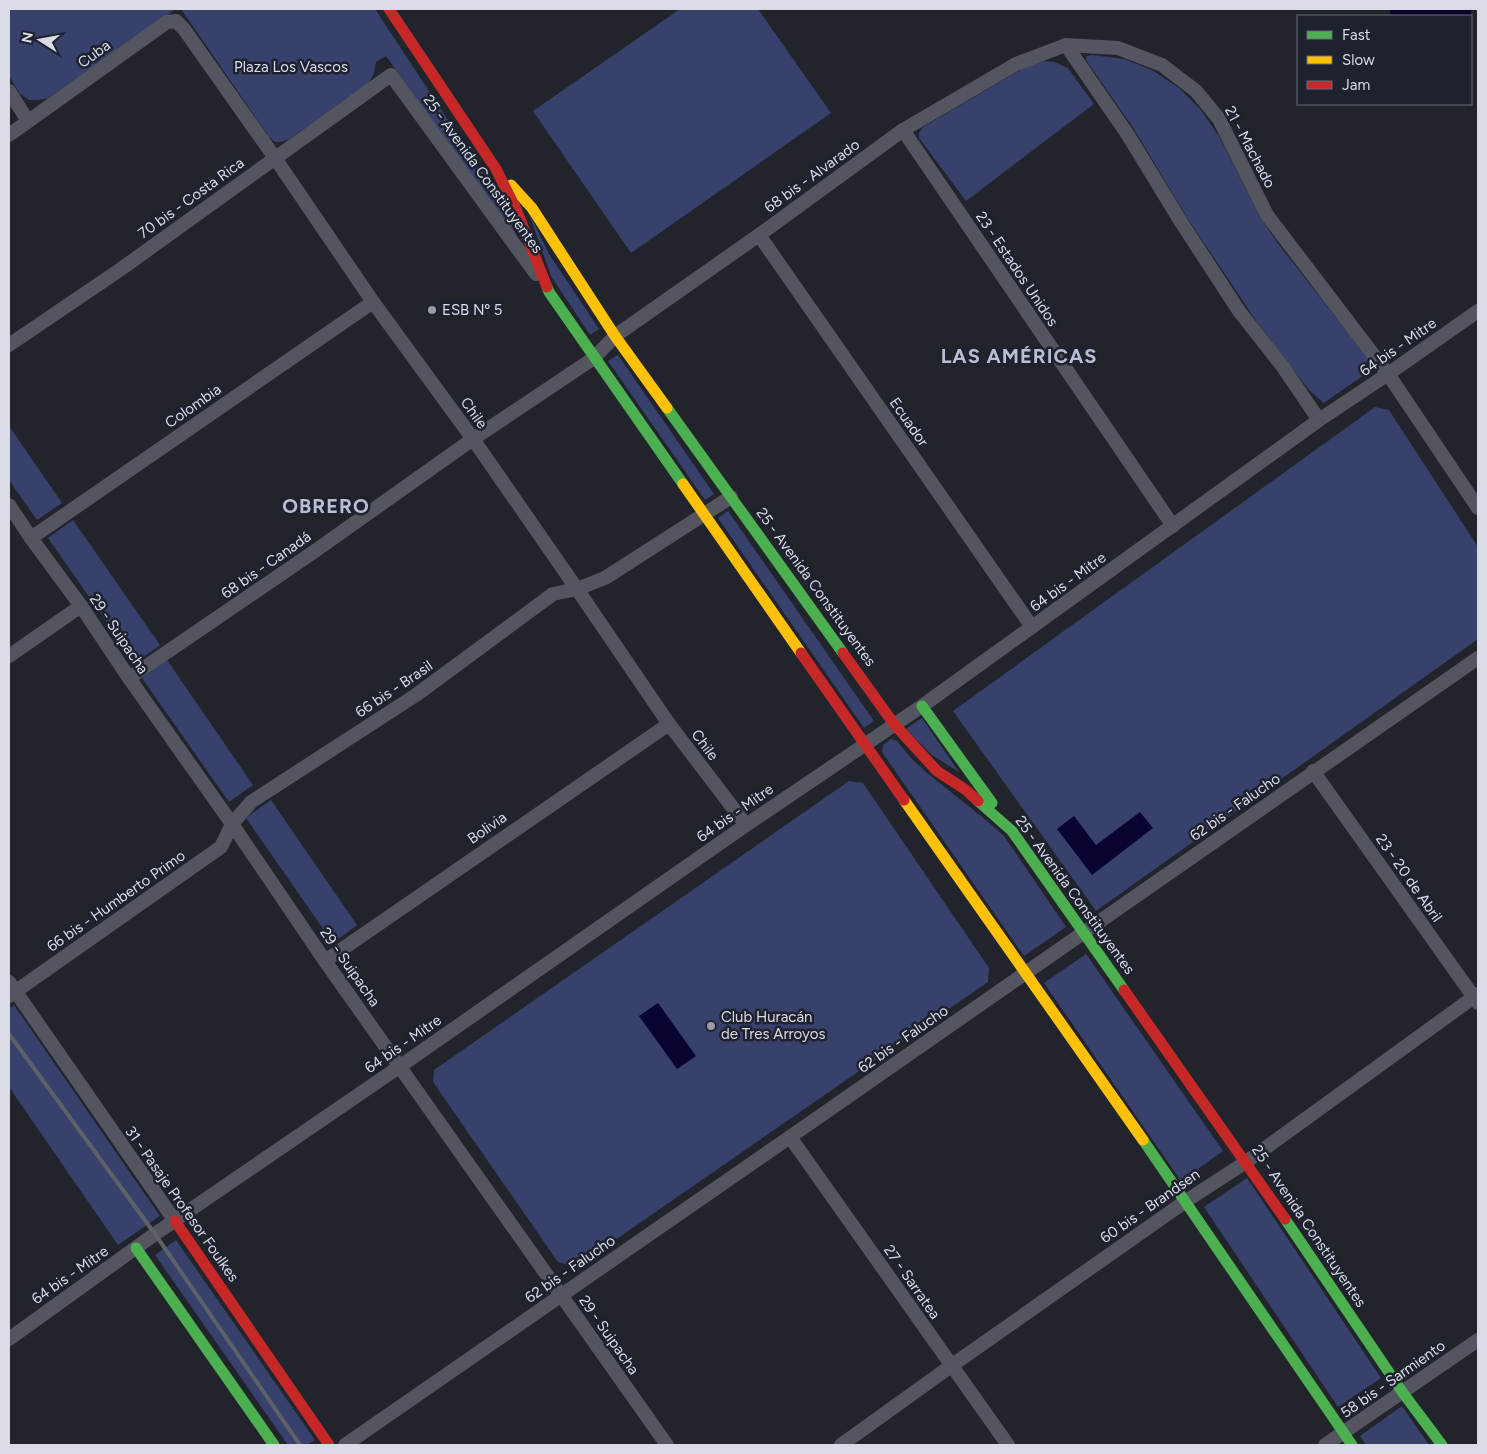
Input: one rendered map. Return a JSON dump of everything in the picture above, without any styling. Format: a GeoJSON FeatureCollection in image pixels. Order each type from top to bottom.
{"type":"FeatureCollection","features":[{"type":"Feature","properties":{"kind":"main road","name":"25 - Avenida Constituyentes"},"geometry":{"type":"LineString","coordinates":[[389,9],[496,169],[516,209],[549,292],[1186,1201],[1352,1445]]}},
{"type":"Feature","properties":{"kind":"main road","name":"25 - Avenida Constituyentes"},"geometry":{"type":"LineString","coordinates":[[496,169],[532,208],[615,336],[894,724],[937,771],[966,790],[1012,831],[1246,1162],[1403,1393],[1442,1445]]}},
{"type":"Feature","properties":{"kind":"main road"},"geometry":{"type":"LineString","coordinates":[[922,706],[1012,831]]}},
{"type":"Feature","properties":{"kind":"main road","name":"31 - Pasaje Profesor Foulkes"},"geometry":{"type":"LineString","coordinates":[[175,1221],[329,1445]]}},
{"type":"Feature","properties":{"kind":"main road"},"geometry":{"type":"LineString","coordinates":[[136,1248],[274,1445]]}},
{"type":"Feature","properties":{"kind":"street","name":"Cuba"},"geometry":{"type":"LineString","coordinates":[[9,135],[167,22],[176,21]]}},
{"type":"Feature","properties":{"kind":"street","name":"Chile"},"geometry":{"type":"LineString","coordinates":[[176,21],[184,28],[373,302],[473,439],[669,724],[746,825]]}},
{"type":"Feature","properties":{"kind":"street"},"geometry":{"type":"LineString","coordinates":[[1066,45],[1128,135],[1181,222],[1239,311],[1283,367],[1319,420]]}},
{"type":"Feature","properties":{"kind":"street","name":"68 bis - Alvarado"},"geometry":{"type":"LineString","coordinates":[[594,358],[615,336],[759,235],[903,130],[1016,64],[1066,45]]}},
{"type":"Feature","properties":{"kind":"street","name":"21 - Machado"},"geometry":{"type":"LineString","coordinates":[[1066,45],[1118,48],[1162,65],[1196,90],[1219,119],[1268,215],[1388,374],[1478,508]]}},
{"type":"Feature","properties":{"kind":"street","name":"70 bis - Costa Rica"},"geometry":{"type":"LineString","coordinates":[[9,345],[121,269],[391,75]]}},
{"type":"Feature","properties":{"kind":"street","name":"25 - Avenida Constituyentes"},"geometry":{"type":"LineString","coordinates":[[391,75],[549,292]]}},
{"type":"Feature","properties":{"kind":"street"},"geometry":{"type":"LineString","coordinates":[[9,91],[28,121]]}},
{"type":"Feature","properties":{"kind":"street","name":"23 - Estados Unidos"},"geometry":{"type":"LineString","coordinates":[[903,130],[1173,526]]}},
{"type":"Feature","properties":{"kind":"street","name":"Ecuador"},"geometry":{"type":"LineString","coordinates":[[759,235],[1032,627]]}},
{"type":"Feature","properties":{"kind":"street","name":"Colombia"},"geometry":{"type":"LineString","coordinates":[[31,538],[373,302]]}},
{"type":"Feature","properties":{"kind":"street","name":"64 bis - Mitre"},"geometry":{"type":"LineString","coordinates":[[9,1338],[746,825],[922,706],[1319,420],[1478,311]]}},
{"type":"Feature","properties":{"kind":"street","name":"68 bis - Canadá"},"geometry":{"type":"LineString","coordinates":[[129,678],[315,551],[473,439],[594,358]]}},
{"type":"Feature","properties":{"kind":"street"},"geometry":{"type":"LineString","coordinates":[[577,589],[605,578],[732,497]]}},
{"type":"Feature","properties":{"kind":"street","name":"29 - Suipacha"},"geometry":{"type":"LineString","coordinates":[[9,504],[399,1067],[667,1445]]}},
{"type":"Feature","properties":{"kind":"street","name":"66 bis - Brasil"},"geometry":{"type":"LineString","coordinates":[[232,824],[251,802],[416,695],[552,594],[577,589]]}},
{"type":"Feature","properties":{"kind":"street"},"geometry":{"type":"LineString","coordinates":[[9,656],[81,606]]}},
{"type":"Feature","properties":{"kind":"street","name":"62 bis - Falucho"},"geometry":{"type":"LineString","coordinates":[[345,1445],[1478,658]]}},
{"type":"Feature","properties":{"kind":"street","name":"Bolivia"},"geometry":{"type":"LineString","coordinates":[[325,961],[669,724]]}},
{"type":"Feature","properties":{"kind":"street","name":"23 - 20 de Abril"},"geometry":{"type":"LineString","coordinates":[[1313,771],[1477,998]]}},
{"type":"Feature","properties":{"kind":"street","name":"66 bis - Humberto Primo"},"geometry":{"type":"LineString","coordinates":[[11,990],[221,847],[232,824]]}},
{"type":"Feature","properties":{"kind":"street","name":"31 - Pasaje Profesor Foulkes"},"geometry":{"type":"LineString","coordinates":[[11,990],[175,1221]]}},
{"type":"Feature","properties":{"kind":"street","name":"60 bis - Brandsen"},"geometry":{"type":"LineString","coordinates":[[841,1445],[1477,998]]}},
{"type":"Feature","properties":{"kind":"street","name":"27 - Sarratea"},"geometry":{"type":"LineString","coordinates":[[790,1137],[1008,1445]]}},
{"type":"Feature","properties":{"kind":"street","name":"58 bis - Sarmiento"},"geometry":{"type":"LineString","coordinates":[[1325,1445],[1478,1340]]}},
{"type":"Feature","properties":{"kind":"green space"},"geometry":{"type":"Polygon","coordinates":[[[9,9],[176,9],[48,98],[29,100],[20,94],[9,76],[9,9]]]}},
{"type":"Feature","properties":{"kind":"green space","name":"Plaza Los Vascos"},"geometry":{"type":"Polygon","coordinates":[[[181,9],[375,9],[502,202],[521,246],[386,56],[376,62],[374,73],[369,83],[289,139],[275,142],[269,137],[181,9]]]}},
{"type":"Feature","properties":{"kind":"green space"},"geometry":{"type":"Polygon","coordinates":[[[680,9],[758,9],[831,113],[631,253],[533,111],[680,9]]]}},
{"type":"Feature","properties":{"kind":"green space"},"geometry":{"type":"Polygon","coordinates":[[[1087,56],[1124,59],[1152,70],[1179,88],[1201,110],[1220,138],[1260,217],[1279,245],[1375,367],[1324,403],[1309,390],[1257,322],[1188,219],[1134,129],[1086,60],[1087,56]]]}},
{"type":"Feature","properties":{"kind":"green space"},"geometry":{"type":"Polygon","coordinates":[[[1042,61],[1054,62],[1068,68],[1094,104],[966,201],[919,138],[919,133],[923,127],[1029,65],[1042,61]]]}},
{"type":"Feature","properties":{"kind":"green space"},"geometry":{"type":"Polygon","coordinates":[[[528,211],[549,254],[599,329],[590,335],[551,276],[528,211]]]}},
{"type":"Feature","properties":{"kind":"green space"},"geometry":{"type":"Polygon","coordinates":[[[618,355],[714,494],[705,500],[608,361],[618,355]]]}},
{"type":"Feature","properties":{"kind":"green space"},"geometry":{"type":"Polygon","coordinates":[[[1375,407],[1389,410],[1478,547],[1478,639],[1096,911],[953,711],[1375,407]]]}},
{"type":"Feature","properties":{"kind":"green space"},"geometry":{"type":"Polygon","coordinates":[[[9,426],[62,503],[37,520],[9,480],[9,426]]]}},
{"type":"Feature","properties":{"kind":"green space"},"geometry":{"type":"Polygon","coordinates":[[[728,511],[874,721],[864,728],[718,518],[728,511]]]}},
{"type":"Feature","properties":{"kind":"green space"},"geometry":{"type":"Polygon","coordinates":[[[73,520],[160,645],[135,663],[48,538],[73,520]]]}},
{"type":"Feature","properties":{"kind":"green space"},"geometry":{"type":"Polygon","coordinates":[[[167,660],[253,785],[229,802],[142,678],[167,660]]]}},
{"type":"Feature","properties":{"kind":"green space"},"geometry":{"type":"Polygon","coordinates":[[[922,718],[959,772],[932,755],[906,729],[922,718]]]}},
{"type":"Feature","properties":{"kind":"green space"},"geometry":{"type":"Polygon","coordinates":[[[891,739],[897,741],[927,773],[1004,836],[1066,927],[1024,956],[882,752],[883,745],[891,739]]]}},
{"type":"Feature","properties":{"kind":"green space","name":"Club Huracán de Tres Arroyos"},"geometry":{"type":"Polygon","coordinates":[[[849,781],[863,783],[989,968],[988,982],[576,1267],[558,1262],[433,1082],[434,1070],[849,781]]]}},
{"type":"Feature","properties":{"kind":"green space"},"geometry":{"type":"Polygon","coordinates":[[[271,800],[357,925],[333,943],[246,818],[271,800]]]}},
{"type":"Feature","properties":{"kind":"green space"},"geometry":{"type":"Polygon","coordinates":[[[1086,954],[1223,1151],[1181,1181],[1044,983],[1086,954]]]}},
{"type":"Feature","properties":{"kind":"green space"},"geometry":{"type":"Polygon","coordinates":[[[14,1005],[160,1216],[118,1245],[9,1087],[9,1009],[14,1005]]]}},
{"type":"Feature","properties":{"kind":"green space"},"geometry":{"type":"Polygon","coordinates":[[[1247,1178],[1381,1378],[1338,1407],[1204,1207],[1247,1178]]]}},
{"type":"Feature","properties":{"kind":"green space"},"geometry":{"type":"Polygon","coordinates":[[[176,1240],[315,1440],[307,1445],[288,1445],[155,1255],[176,1240]]]}},
{"type":"Feature","properties":{"kind":"green space"},"geometry":{"type":"Polygon","coordinates":[[[1402,1406],[1429,1445],[1366,1445],[1360,1436],[1402,1406]]]}},
{"type":"Feature","properties":{"kind":"shaded area"},"geometry":{"type":"Polygon","coordinates":[[[1140,812],[1153,828],[1092,875],[1057,829],[1074,816],[1096,845],[1140,812]]]}},
{"type":"Feature","properties":{"kind":"shaded area"},"geometry":{"type":"Polygon","coordinates":[[[658,1003],[696,1056],[677,1069],[639,1016],[658,1003]]]}},
{"type":"Feature","properties":{"kind":"waterway"},"geometry":{"type":"LineString","coordinates":[[1404,9],[1443,15],[1457,9]]}},
{"type":"Feature","properties":{"kind":"railway"},"geometry":{"type":"LineString","coordinates":[[9,1034],[155,1234],[300,1445]]}},
{"type":"Feature","properties":{"kind":"traffic: fast"},"geometry":{"type":"LineString","coordinates":[[547,287],[683,484]]}},
{"type":"Feature","properties":{"kind":"traffic: fast"},"geometry":{"type":"LineString","coordinates":[[667,408],[843,653]]}},
{"type":"Feature","properties":{"kind":"traffic: fast"},"geometry":{"type":"LineString","coordinates":[[922,706],[992,803]]}},
{"type":"Feature","properties":{"kind":"traffic: fast"},"geometry":{"type":"LineString","coordinates":[[978,801],[1012,831],[1124,990]]}},
{"type":"Feature","properties":{"kind":"traffic: fast"},"geometry":{"type":"LineString","coordinates":[[1143,1140],[1352,1445]]}},
{"type":"Feature","properties":{"kind":"traffic: fast"},"geometry":{"type":"LineString","coordinates":[[1285,1219],[1403,1393],[1442,1445]]}},
{"type":"Feature","properties":{"kind":"traffic: fast"},"geometry":{"type":"LineString","coordinates":[[136,1248],[274,1445]]}},
{"type":"Feature","properties":{"kind":"traffic: slow"},"geometry":{"type":"LineString","coordinates":[[511,185],[532,208],[615,336],[667,408]]}},
{"type":"Feature","properties":{"kind":"traffic: slow"},"geometry":{"type":"LineString","coordinates":[[683,484],[801,653]]}},
{"type":"Feature","properties":{"kind":"traffic: slow"},"geometry":{"type":"LineString","coordinates":[[904,800],[1143,1140]]}},
{"type":"Feature","properties":{"kind":"traffic: jam"},"geometry":{"type":"LineString","coordinates":[[389,9],[496,169],[516,209],[547,287]]}},
{"type":"Feature","properties":{"kind":"traffic: jam"},"geometry":{"type":"LineString","coordinates":[[801,653],[904,800]]}},
{"type":"Feature","properties":{"kind":"traffic: jam"},"geometry":{"type":"LineString","coordinates":[[843,653],[894,724],[937,771],[966,790],[978,801]]}},
{"type":"Feature","properties":{"kind":"traffic: jam"},"geometry":{"type":"LineString","coordinates":[[1124,990],[1285,1219]]}},
{"type":"Feature","properties":{"kind":"traffic: jam"},"geometry":{"type":"LineString","coordinates":[[175,1221],[329,1445]]}},
{"type":"Feature","properties":{"kind":"place","name":"ESB Nº 5"},"geometry":{"type":"Point","coordinates":[432,310]}},
{"type":"Feature","properties":{"kind":"place","name":"Club Huracán de Tres Arroyos"},"geometry":{"type":"Point","coordinates":[711,1026]}},
{"type":"Feature","properties":{"kind":"district","name":"LAS AMÉRICAS"},"geometry":{"type":"Point","coordinates":[1019,356]}},
{"type":"Feature","properties":{"kind":"district","name":"OBRERO"},"geometry":{"type":"Point","coordinates":[326,506]}}]}
